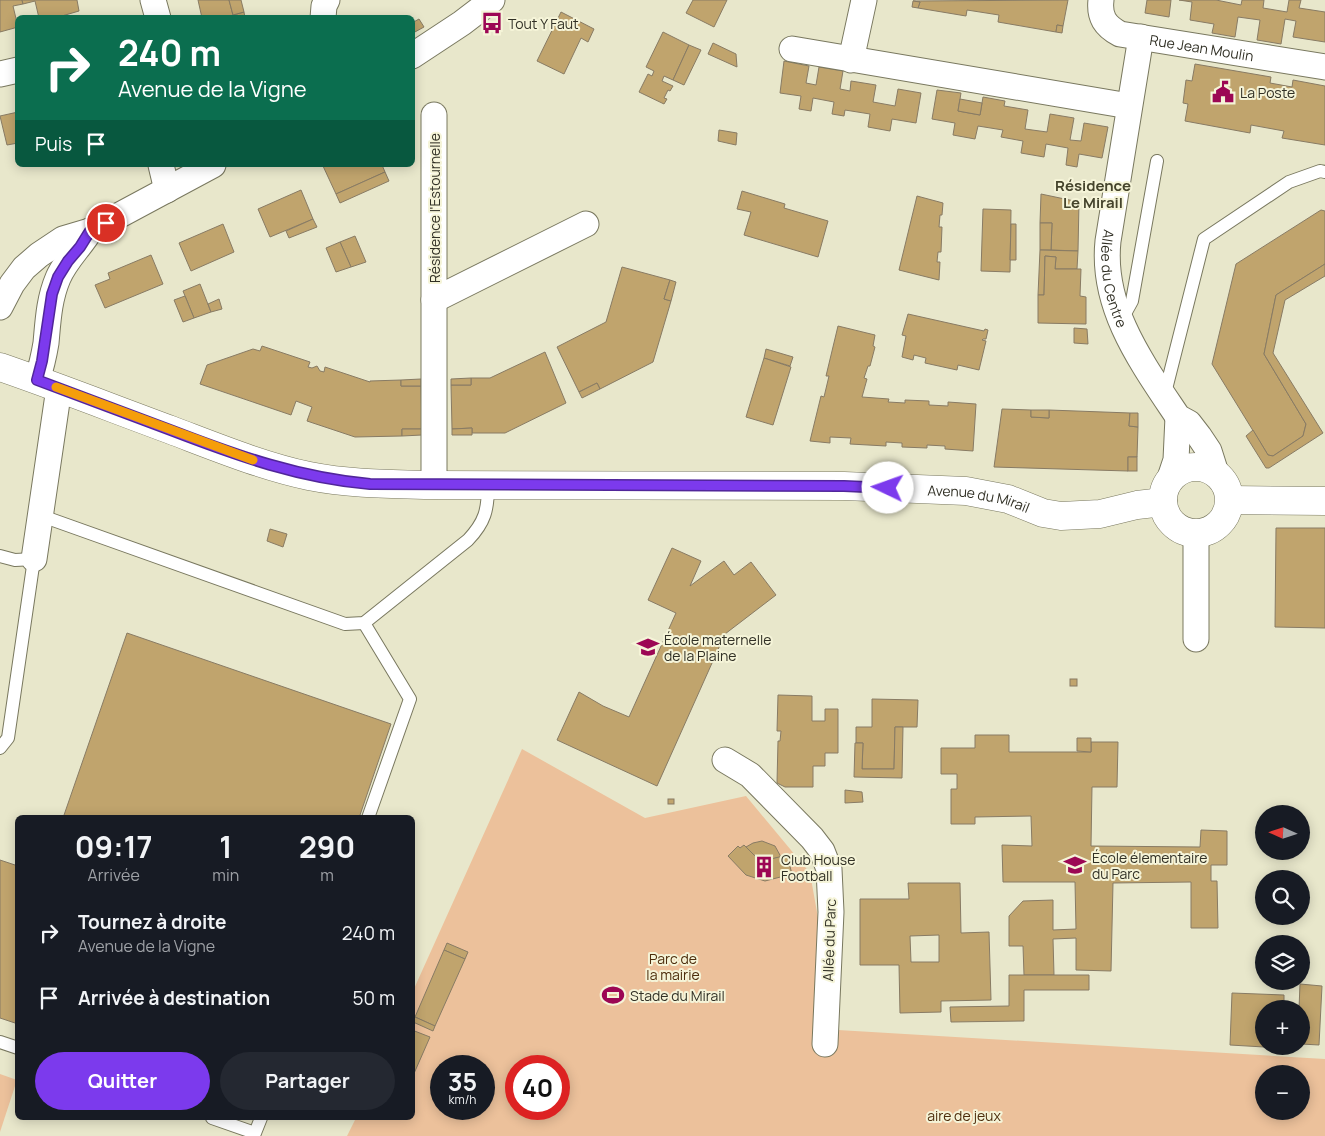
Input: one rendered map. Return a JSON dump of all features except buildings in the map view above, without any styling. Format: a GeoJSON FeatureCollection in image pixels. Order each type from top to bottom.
{"type":"FeatureCollection","features":[{"type":"Feature","properties":{"kind":"street"},"geometry":{"type":"LineString","coordinates":[[153,0],[157,15]]}},
{"type":"Feature","properties":{"kind":"street"},"geometry":{"type":"LineString","coordinates":[[323,15],[327,0]]}},
{"type":"Feature","properties":{"kind":"street"},"geometry":{"type":"LineString","coordinates":[[415,54],[462,23],[492,0]]}},
{"type":"Feature","properties":{"kind":"street"},"geometry":{"type":"LineString","coordinates":[[851,60],[864,0]]}},
{"type":"Feature","properties":{"kind":"street","name":"Rue Jean Moulin"},"geometry":{"type":"LineString","coordinates":[[1101,0],[1101,15],[1105,23],[1112,30],[1120,34],[1325,67]]}},
{"type":"Feature","properties":{"kind":"street","name":"Allée du Centre"},"geometry":{"type":"LineString","coordinates":[[1141,37],[1106,259],[1114,305],[1120,322],[1171,407],[1189,423],[1209,451],[1216,473]]}},
{"type":"Feature","properties":{"kind":"street"},"geometry":{"type":"LineString","coordinates":[[792,49],[1129,106]]}},
{"type":"Feature","properties":{"kind":"street"},"geometry":{"type":"LineString","coordinates":[[0,74],[15,71]]}},
{"type":"Feature","properties":{"kind":"street","name":"Résidence l'Estournelle"},"geometry":{"type":"LineString","coordinates":[[434,115],[434,485]]}},
{"type":"Feature","properties":{"kind":"street"},"geometry":{"type":"LineString","coordinates":[[161,167],[167,190]]}},
{"type":"Feature","properties":{"kind":"street"},"geometry":{"type":"LineString","coordinates":[[0,307],[12,284],[24,268],[39,255],[63,239],[90,231],[167,190],[201,168]]}},
{"type":"Feature","properties":{"kind":"street","name":"Résidence l'Estournelle"},"geometry":{"type":"LineString","coordinates":[[434,300],[586,224]]}},
{"type":"Feature","properties":{"kind":"street"},"geometry":{"type":"LineString","coordinates":[[34,559],[48,384],[44,352],[52,294],[58,277],[90,231]]}},
{"type":"Feature","properties":{"kind":"street","name":"Avenue du Mirail"},"geometry":{"type":"LineString","coordinates":[[0,367],[212,446],[274,467],[343,482],[434,485],[844,486],[966,491],[1008,499],[1043,513],[1061,516],[1100,514],[1137,505],[1166,491]]}},
{"type":"Feature","properties":{"kind":"street"},"geometry":{"type":"LineString","coordinates":[[1166,491],[1176,474],[1185,468],[1196,466],[1206,468],[1224,480],[1230,500],[1228,512],[1213,529],[1203,533],[1181,529],[1172,522],[1166,513],[1166,491],[1176,460],[1171,407]]}},
{"type":"Feature","properties":{"kind":"street"},"geometry":{"type":"LineString","coordinates":[[1230,500],[1325,501]]}},
{"type":"Feature","properties":{"kind":"street"},"geometry":{"type":"LineString","coordinates":[[1196,533],[1196,639]]}},
{"type":"Feature","properties":{"kind":"street","name":"Allée du Parc"},"geometry":{"type":"LineString","coordinates":[[725,760],[750,774],[812,838],[822,851],[829,869],[831,912],[825,1044]]}},
{"type":"Feature","properties":{"kind":"lane"},"geometry":{"type":"LineString","coordinates":[[1120,322],[1132,301],[1157,161]]}},
{"type":"Feature","properties":{"kind":"lane"},"geometry":{"type":"LineString","coordinates":[[1171,407],[1204,239],[1290,182],[1325,172]]}},
{"type":"Feature","properties":{"kind":"lane"},"geometry":{"type":"LineString","coordinates":[[39,515],[345,624],[364,623],[468,540],[478,529],[485,517],[488,503],[488,485]]}},
{"type":"Feature","properties":{"kind":"lane"},"geometry":{"type":"LineString","coordinates":[[0,556],[15,560],[34,559],[8,738],[0,748]]}},
{"type":"Feature","properties":{"kind":"lane"},"geometry":{"type":"LineString","coordinates":[[364,623],[410,699],[369,815]]}},
{"type":"Feature","properties":{"kind":"lane"},"geometry":{"type":"LineString","coordinates":[[0,1042],[15,1047]]}},
{"type":"Feature","properties":{"kind":"lane"},"geometry":{"type":"LineString","coordinates":[[218,1120],[256,1133],[260,1120]]}},
{"type":"Feature","properties":{"kind":"green space","name":"Parc de la mairie"},"geometry":{"type":"Polygon","coordinates":[[[522,749],[645,818],[746,796],[810,873],[838,1030],[1325,1059],[1325,1136],[347,1136],[355,1120],[415,1120],[415,987],[522,749]]]}},
{"type":"Feature","properties":{"kind":"green space"},"geometry":{"type":"Polygon","coordinates":[[[0,1074],[15,1079],[15,1086],[0,1132],[0,1074]]]}},
{"type":"Feature","properties":{"kind":"slow traffic"},"geometry":{"type":"LineString","coordinates":[[56,387],[253,460]]}},
{"type":"Feature","properties":{"kind":"place","name":"Tout Y Faut"},"geometry":{"type":"Point","coordinates":[492,23]}},
{"type":"Feature","properties":{"kind":"place","name":"La Poste"},"geometry":{"type":"Point","coordinates":[1223,92]}},
{"type":"Feature","properties":{"kind":"place","name":"École maternelle de la Plaine"},"geometry":{"type":"Point","coordinates":[648,647]}},
{"type":"Feature","properties":{"kind":"place","name":"École élementaire du Parc"},"geometry":{"type":"Point","coordinates":[1075,865]}},
{"type":"Feature","properties":{"kind":"place","name":"Club House Football"},"geometry":{"type":"Point","coordinates":[764,867]}},
{"type":"Feature","properties":{"kind":"place","name":"Stade du Mirail"},"geometry":{"type":"Point","coordinates":[613,995]}},
{"type":"Feature","properties":{"kind":"district","name":"Résidence Le Mirail"},"geometry":{"type":"Point","coordinates":[1093,194]}},
{"type":"Feature","properties":{"kind":"route"},"geometry":{"type":"LineString","coordinates":[[106,223],[90,231],[58,277],[52,294],[45,344],[37,380],[212,446],[274,467],[309,476],[343,482],[370,484],[844,486],[888,488]]}},
{"type":"Feature","properties":{"kind":"park label","name":"aire de jeux"},"geometry":{"type":"Point","coordinates":[964,1115]}}]}
